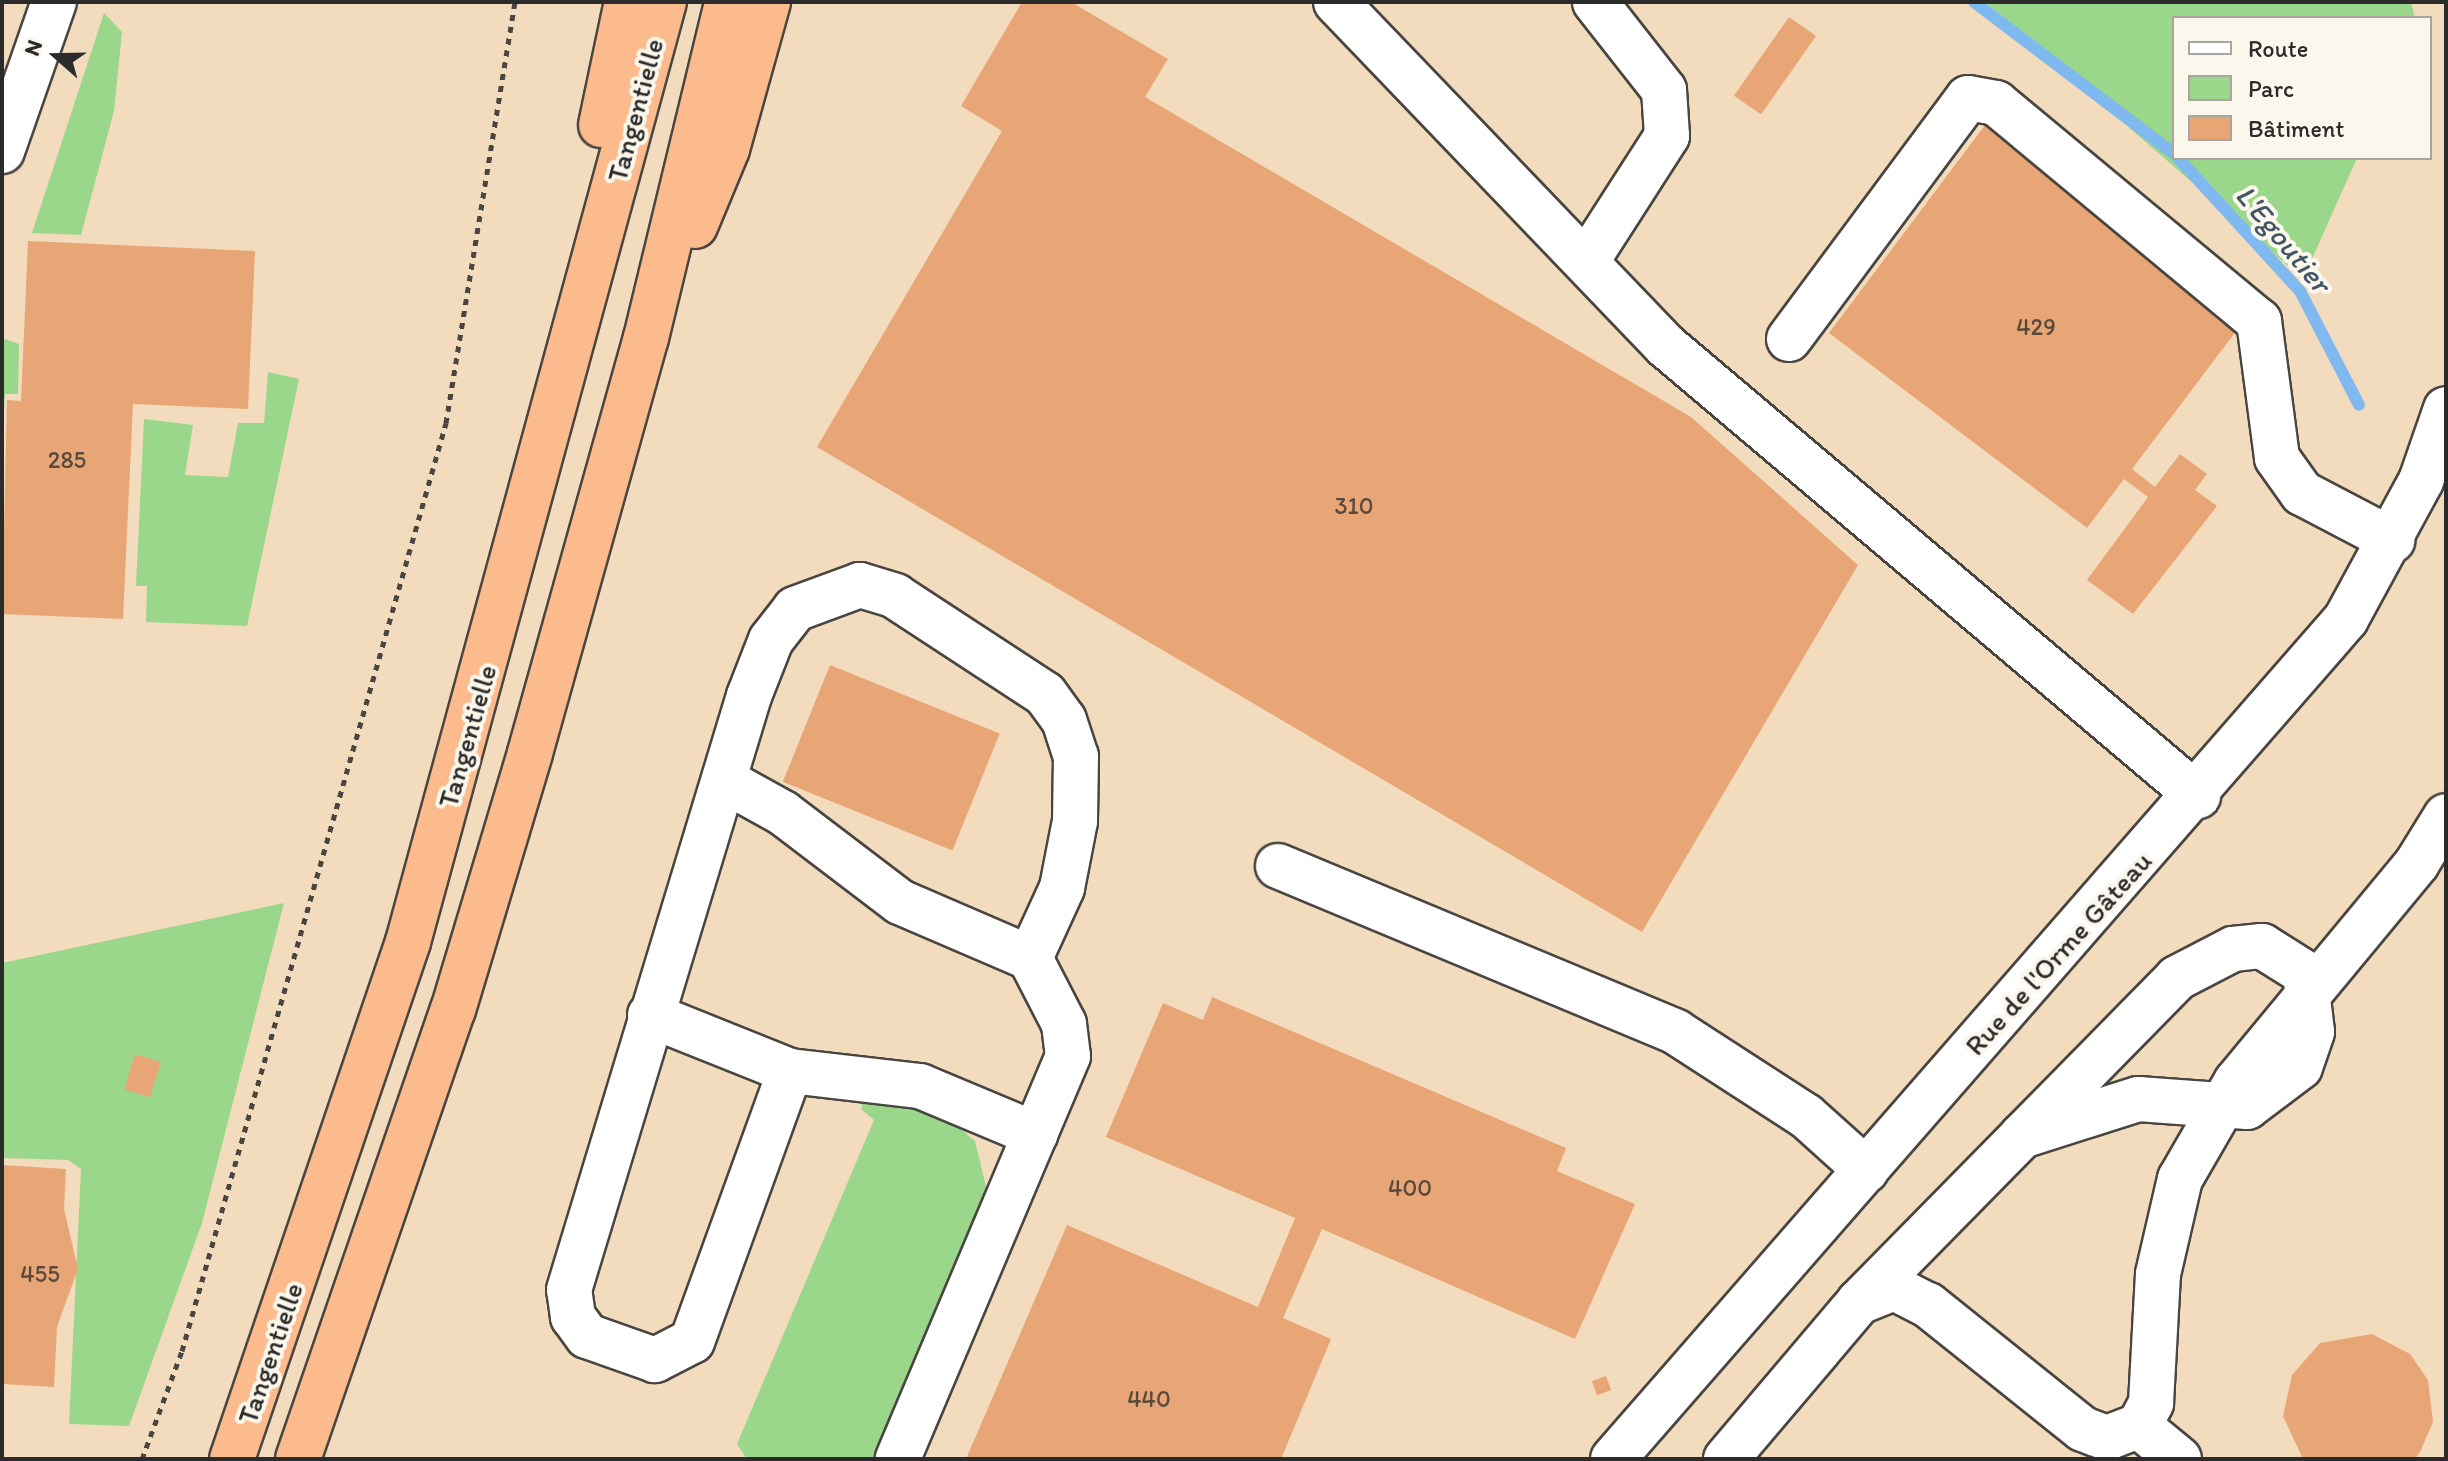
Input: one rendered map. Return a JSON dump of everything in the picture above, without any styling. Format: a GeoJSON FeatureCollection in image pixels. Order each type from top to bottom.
{"type":"FeatureCollection","features":[{"type":"Feature","properties":{"kind":"highway"},"geometry":{"type":"LineString","coordinates":[[481,689],[537,383],[627,2]]}},
{"type":"Feature","properties":{"kind":"highway","name":"Tangentielle"},"geometry":{"type":"LineString","coordinates":[[232,1459],[408,942],[481,689],[664,2]]}},
{"type":"Feature","properties":{"kind":"highway"},"geometry":{"type":"LineString","coordinates":[[298,1459],[453,1010],[646,338],[727,2]]}},
{"type":"Feature","properties":{"kind":"highway"},"geometry":{"type":"LineString","coordinates":[[646,338],[727,149],[768,2]]}},
{"type":"Feature","properties":{"kind":"street"},"geometry":{"type":"LineString","coordinates":[[2,151],[54,2]]}},
{"type":"Feature","properties":{"kind":"street"},"geometry":{"type":"LineString","coordinates":[[1336,2],[1666,346],[2198,796]]}},
{"type":"Feature","properties":{"kind":"street"},"geometry":{"type":"LineString","coordinates":[[1586,262],[1667,136],[1664,90],[1595,2]]}},
{"type":"Feature","properties":{"kind":"street"},"geometry":{"type":"LineString","coordinates":[[1789,339],[1968,98],[1996,103],[2259,321],[2277,458],[2302,493],[2392,540]]}},
{"type":"Feature","properties":{"kind":"street","name":"Rue de l'Orme Gâteau"},"geometry":{"type":"LineString","coordinates":[[1613,1459],[2198,796],[2346,619],[2392,540],[2446,409]]}},
{"type":"Feature","properties":{"kind":"street"},"geometry":{"type":"LineString","coordinates":[[790,1071],[692,1341],[655,1360],[587,1336],[569,1290],[650,1015],[727,782],[765,654],[795,609],[860,585],[895,596],[1045,694],[1064,720],[1076,756],[1075,821],[1062,888],[1030,958]]}},
{"type":"Feature","properties":{"kind":"street"},"geometry":{"type":"LineString","coordinates":[[727,782],[783,813],[900,902],[1030,958],[1064,1024],[1068,1056],[898,1459]]}},
{"type":"Feature","properties":{"kind":"street"},"geometry":{"type":"LineString","coordinates":[[1859,1302],[1894,1288],[1928,1305],[2083,1429],[2107,1438],[2139,1426],[2151,1403],[2165,1226],[2180,1179],[2220,1105],[2397,888],[2446,816]]}},
{"type":"Feature","properties":{"kind":"street"},"geometry":{"type":"LineString","coordinates":[[2397,888],[2446,862]]}},
{"type":"Feature","properties":{"kind":"street"},"geometry":{"type":"LineString","coordinates":[[1278,866],[1676,1032],[1806,1116],[1866,1170]]}},
{"type":"Feature","properties":{"kind":"street"},"geometry":{"type":"LineString","coordinates":[[1726,1459],[1859,1302],[2177,978],[2233,949],[2262,946],[2290,958],[2311,990]]}},
{"type":"Feature","properties":{"kind":"street"},"geometry":{"type":"LineString","coordinates":[[650,1015],[790,1071],[920,1086],[1035,1134]]}},
{"type":"Feature","properties":{"kind":"street"},"geometry":{"type":"LineString","coordinates":[[2022,1136],[2138,1099],[2220,1105]]}},
{"type":"Feature","properties":{"kind":"street"},"geometry":{"type":"LineString","coordinates":[[2139,1426],[2179,1459]]}},
{"type":"Feature","properties":{"kind":"path"},"geometry":{"type":"LineString","coordinates":[[142,1459],[182,1351],[446,423],[515,2]]}},
{"type":"Feature","properties":{"kind":"green space"},"geometry":{"type":"Polygon","coordinates":[[[1985,2],[2411,2],[2414,16],[2172,16],[2172,160],[2356,160],[2303,279],[1985,2]]]}},
{"type":"Feature","properties":{"kind":"green space"},"geometry":{"type":"Polygon","coordinates":[[[104,13],[122,32],[114,111],[81,235],[32,233],[104,13]]]}},
{"type":"Feature","properties":{"kind":"green space"},"geometry":{"type":"Polygon","coordinates":[[[2,338],[19,344],[18,394],[5,394],[2,440],[2,338]]]}},
{"type":"Feature","properties":{"kind":"green space"},"geometry":{"type":"Polygon","coordinates":[[[268,372],[299,379],[247,626],[146,622],[147,586],[136,586],[144,419],[193,425],[185,475],[228,477],[238,423],[264,423],[268,372]]]}},
{"type":"Feature","properties":{"kind":"green space"},"geometry":{"type":"Polygon","coordinates":[[[284,903],[202,1223],[129,1426],[69,1424],[81,1169],[68,1160],[2,1158],[2,963],[284,903]]]}},
{"type":"Feature","properties":{"kind":"green space"},"geometry":{"type":"Polygon","coordinates":[[[872,1094],[948,1118],[975,1141],[987,1191],[873,1459],[747,1459],[737,1444],[874,1120],[862,1110],[862,1096],[872,1094]]]}},
{"type":"Feature","properties":{"kind":"building"},"geometry":{"type":"Polygon","coordinates":[[[1022,2],[1071,2],[1168,59],[1145,97],[1691,417],[1858,565],[1642,932],[817,447],[1002,131],[961,106],[1022,2]]]}},
{"type":"Feature","properties":{"kind":"building"},"geometry":{"type":"Polygon","coordinates":[[[1789,17],[1816,36],[1761,115],[1734,96],[1789,17]]]}},
{"type":"Feature","properties":{"kind":"building"},"geometry":{"type":"Polygon","coordinates":[[[1985,125],[2243,322],[2132,469],[2155,487],[2180,454],[2207,474],[2195,490],[2217,506],[2133,614],[2087,580],[2148,497],[2124,479],[2087,528],[1829,333],[1985,125]]]}},
{"type":"Feature","properties":{"kind":"building"},"geometry":{"type":"Polygon","coordinates":[[[28,241],[255,251],[248,409],[133,404],[123,619],[2,614],[7,400],[21,401],[28,241]]]}},
{"type":"Feature","properties":{"kind":"building"},"geometry":{"type":"Polygon","coordinates":[[[830,665],[1000,734],[952,850],[783,782],[830,665]]]}},
{"type":"Feature","properties":{"kind":"building"},"geometry":{"type":"Polygon","coordinates":[[[1212,997],[1566,1148],[1557,1171],[1635,1204],[1575,1339],[1322,1229],[1283,1318],[1331,1339],[1281,1459],[966,1459],[1067,1225],[1258,1307],[1295,1218],[1106,1137],[1163,1003],[1203,1020],[1212,997]]]}},
{"type":"Feature","properties":{"kind":"building"},"geometry":{"type":"Polygon","coordinates":[[[135,1054],[161,1062],[150,1097],[124,1089],[135,1054]]]}},
{"type":"Feature","properties":{"kind":"building"},"geometry":{"type":"Polygon","coordinates":[[[2,1165],[66,1169],[64,1209],[78,1269],[57,1327],[54,1387],[2,1384],[2,1165]]]}},
{"type":"Feature","properties":{"kind":"building"},"geometry":{"type":"Polygon","coordinates":[[[2372,1334],[2410,1354],[2428,1380],[2433,1422],[2420,1452],[2415,1459],[2303,1459],[2283,1416],[2292,1375],[2320,1343],[2372,1334]]]}},
{"type":"Feature","properties":{"kind":"building"},"geometry":{"type":"Polygon","coordinates":[[[1606,1376],[1611,1390],[1597,1395],[1592,1381],[1606,1376]]]}},
{"type":"Feature","properties":{"kind":"waterway","name":"L'Egoutier"},"geometry":{"type":"LineString","coordinates":[[1974,2],[2172,152]]}},
{"type":"Feature","properties":{"kind":"waterway","name":"L'Egoutier"},"geometry":{"type":"LineString","coordinates":[[2180,160],[2300,291],[2359,405]]}}]}
